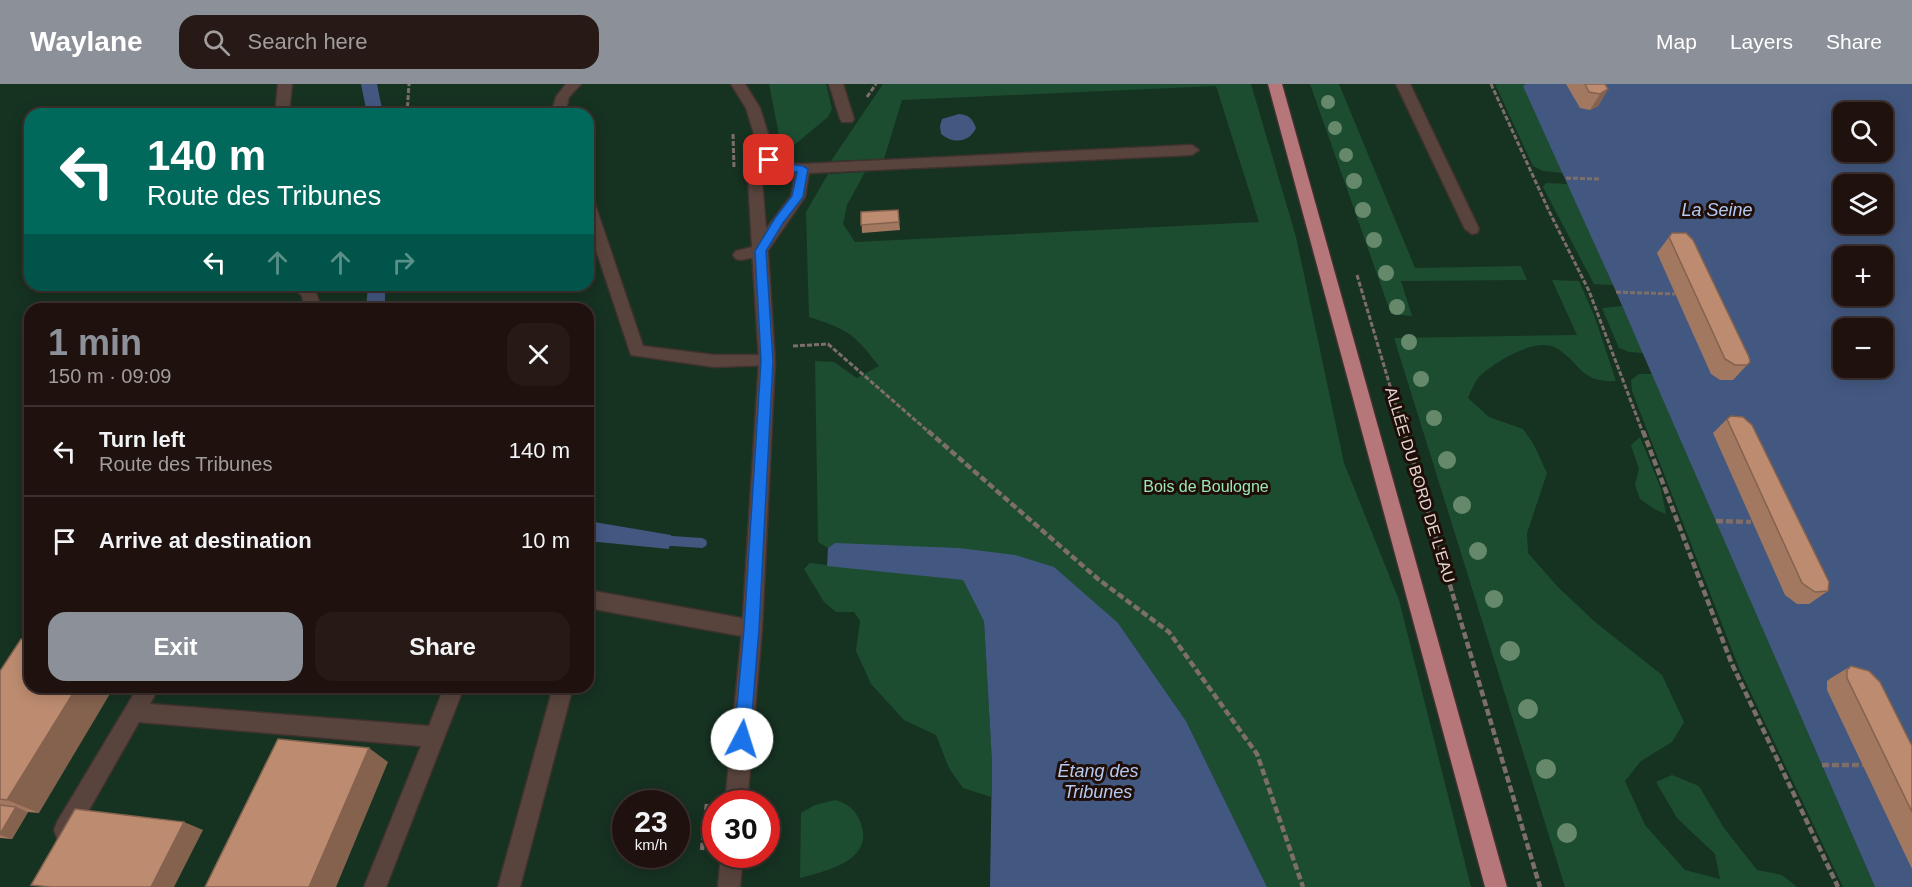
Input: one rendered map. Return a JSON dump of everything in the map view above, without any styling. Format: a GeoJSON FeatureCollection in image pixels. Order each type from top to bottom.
{"type":"FeatureCollection","features":[{"type":"Feature","properties":{"kind":"main road","name":"ALLÉE DU BORD DE L'EAU"},"geometry":{"type":"LineString","coordinates":[[1275,84],[1496,887]]}},
{"type":"Feature","properties":{"kind":"street"},"geometry":{"type":"LineString","coordinates":[[283,108],[285,84]]}},
{"type":"Feature","properties":{"kind":"street"},"geometry":{"type":"LineString","coordinates":[[559,108],[566,90],[574,84]]}},
{"type":"Feature","properties":{"kind":"street"},"geometry":{"type":"LineString","coordinates":[[738,84],[753,108],[769,160],[775,166]]}},
{"type":"Feature","properties":{"kind":"street"},"geometry":{"type":"LineString","coordinates":[[837,84],[847,119]]}},
{"type":"Feature","properties":{"kind":"street"},"geometry":{"type":"LineString","coordinates":[[1403,84],[1472,229]]}},
{"type":"Feature","properties":{"kind":"street"},"geometry":{"type":"LineString","coordinates":[[737,790],[752,629],[767,354],[755,178],[775,166],[803,169],[1192,150]]}},
{"type":"Feature","properties":{"kind":"street"},"geometry":{"type":"LineString","coordinates":[[741,255],[760,251],[798,197],[803,169]]}},
{"type":"Feature","properties":{"kind":"street"},"geometry":{"type":"LineString","coordinates":[[594,222],[637,351],[714,361],[767,354]]}},
{"type":"Feature","properties":{"kind":"street"},"geometry":{"type":"LineString","coordinates":[[594,600],[752,629]]}},
{"type":"Feature","properties":{"kind":"street"},"geometry":{"type":"LineString","coordinates":[[56,846],[145,693]]}},
{"type":"Feature","properties":{"kind":"street"},"geometry":{"type":"LineString","coordinates":[[375,887],[452,693]]}},
{"type":"Feature","properties":{"kind":"street"},"geometry":{"type":"LineString","coordinates":[[509,887],[561,693]]}},
{"type":"Feature","properties":{"kind":"street"},"geometry":{"type":"LineString","coordinates":[[134,712],[435,737]]}},
{"type":"Feature","properties":{"kind":"street"},"geometry":{"type":"LineString","coordinates":[[729,887],[731,868]]}},
{"type":"Feature","properties":{"kind":"path"},"geometry":{"type":"LineString","coordinates":[[408,108],[410,84]]}},
{"type":"Feature","properties":{"kind":"path"},"geometry":{"type":"LineString","coordinates":[[1491,84],[1549,211],[1589,291],[1731,663],[1838,887]]}},
{"type":"Feature","properties":{"kind":"path"},"geometry":{"type":"LineString","coordinates":[[1566,178],[1599,179]]}},
{"type":"Feature","properties":{"kind":"path","name":"ALLÉE DU BORD DE L'EAU"},"geometry":{"type":"LineString","coordinates":[[1356,270],[1539,887]]}},
{"type":"Feature","properties":{"kind":"path"},"geometry":{"type":"LineString","coordinates":[[1616,292],[1676,294]]}},
{"type":"Feature","properties":{"kind":"path"},"geometry":{"type":"LineString","coordinates":[[767,354],[828,344],[1098,579],[1169,632],[1257,754],[1303,887]]}},
{"type":"Feature","properties":{"kind":"path"},"geometry":{"type":"LineString","coordinates":[[1716,521],[1751,522]]}},
{"type":"Feature","properties":{"kind":"path"},"geometry":{"type":"LineString","coordinates":[[1822,765],[1863,765]]}},
{"type":"Feature","properties":{"kind":"green space","name":"Bois de Boulogne"},"geometry":{"type":"Polygon","coordinates":[[[0,84],[1526,84],[1524,86],[1875,887],[0,887],[0,84]]]}},
{"type":"Feature","properties":{"kind":"green space"},"geometry":{"type":"Polygon","coordinates":[[[769,84],[826,84],[832,109],[828,117],[794,145],[781,145],[769,84]]]}},
{"type":"Feature","properties":{"kind":"green space"},"geometry":{"type":"Polygon","coordinates":[[[883,84],[1251,84],[1296,237],[1344,463],[1399,600],[1471,887],[1267,887],[1186,721],[1118,623],[835,543],[828,548],[818,542],[815,361],[834,362],[857,378],[879,366],[863,346],[849,334],[809,317],[806,212],[828,174],[865,172],[847,205],[843,224],[855,242],[1259,222],[1216,86],[902,100],[884,159],[831,161],[883,84]]]}},
{"type":"Feature","properties":{"kind":"green space"},"geometry":{"type":"Polygon","coordinates":[[[1310,84],[1339,84],[1415,268],[1521,266],[1527,280],[1401,281],[1412,316],[1391,314],[1310,84]]]}},
{"type":"Feature","properties":{"kind":"green space"},"geometry":{"type":"Polygon","coordinates":[[[1495,84],[1526,84],[1524,86],[1563,173],[1543,171],[1533,166],[1495,84]]]}},
{"type":"Feature","properties":{"kind":"green space"},"geometry":{"type":"Polygon","coordinates":[[[1546,183],[1568,184],[1613,285],[1594,284],[1543,187],[1546,183]]]}},
{"type":"Feature","properties":{"kind":"green space"},"geometry":{"type":"Polygon","coordinates":[[[1552,280],[1579,281],[1594,315],[1616,381],[1604,381],[1588,376],[1558,349],[1539,345],[1517,352],[1495,364],[1477,379],[1468,398],[1489,417],[1523,429],[1533,443],[1547,473],[1527,533],[1528,553],[1558,587],[1595,622],[1662,675],[1684,722],[1672,742],[1641,761],[1625,781],[1645,825],[1685,870],[1720,879],[1715,854],[1677,818],[1656,782],[1672,775],[1699,786],[1724,828],[1757,870],[1782,875],[1797,887],[1565,887],[1394,338],[1577,335],[1552,280]]]}},
{"type":"Feature","properties":{"kind":"green space"},"geometry":{"type":"Polygon","coordinates":[[[1622,306],[1643,353],[1629,352],[1619,348],[1602,308],[1622,306]]]}},
{"type":"Feature","properties":{"kind":"green space"},"geometry":{"type":"Polygon","coordinates":[[[1639,374],[1652,374],[1875,887],[1843,887],[1739,668],[1632,391],[1631,380],[1639,374]]]}},
{"type":"Feature","properties":{"kind":"green space"},"geometry":{"type":"Polygon","coordinates":[[[1640,437],[1661,489],[1666,514],[1640,499],[1635,485],[1639,469],[1631,445],[1640,437]]]}},
{"type":"Feature","properties":{"kind":"green space"},"geometry":{"type":"Polygon","coordinates":[[[810,563],[963,580],[984,620],[992,762],[991,797],[963,788],[949,768],[936,735],[904,720],[871,684],[856,651],[860,621],[854,612],[836,612],[824,602],[804,569],[810,563]]]}},
{"type":"Feature","properties":{"kind":"green space"},"geometry":{"type":"Polygon","coordinates":[[[835,800],[844,803],[857,815],[863,837],[861,847],[854,856],[834,868],[800,878],[801,813],[815,805],[835,800]]]}},
{"type":"Feature","properties":{"kind":"water"},"geometry":{"type":"Polygon","coordinates":[[[361,84],[377,84],[382,108],[366,108],[361,84]]]}},
{"type":"Feature","properties":{"kind":"water","name":"La Seine"},"geometry":{"type":"Polygon","coordinates":[[[1526,84],[1912,84],[1912,887],[1875,887],[1613,285],[1523,86],[1526,84]]]}},
{"type":"Feature","properties":{"kind":"water"},"geometry":{"type":"Polygon","coordinates":[[[959,114],[972,119],[976,128],[973,133],[960,140],[941,134],[942,119],[959,114]]]}},
{"type":"Feature","properties":{"kind":"water"},"geometry":{"type":"Polygon","coordinates":[[[368,291],[385,291],[385,303],[366,303],[368,291]]]}},
{"type":"Feature","properties":{"kind":"water"},"geometry":{"type":"Polygon","coordinates":[[[594,522],[671,535],[669,549],[594,542],[594,522]]]}},
{"type":"Feature","properties":{"kind":"water","name":"Étang des Tribunes"},"geometry":{"type":"Polygon","coordinates":[[[835,543],[959,548],[1015,555],[1054,567],[1118,623],[1186,721],[1267,887],[990,887],[992,762],[984,621],[963,580],[827,566],[828,548],[835,543]]]}},
{"type":"Feature","properties":{"kind":"building"},"geometry":{"type":"Polygon","coordinates":[[[1585,84],[1605,84],[1608,89],[1600,94],[1589,92],[1585,84]]]}},
{"type":"Feature","properties":{"kind":"building"},"geometry":{"type":"Polygon","coordinates":[[[898,210],[899,222],[861,225],[861,212],[898,210]]]}},
{"type":"Feature","properties":{"kind":"building"},"geometry":{"type":"Polygon","coordinates":[[[1672,233],[1686,233],[1693,240],[1749,357],[1750,362],[1747,365],[1735,365],[1725,359],[1669,237],[1672,233]]]}},
{"type":"Feature","properties":{"kind":"building"},"geometry":{"type":"Polygon","coordinates":[[[1731,416],[1743,417],[1752,425],[1829,582],[1828,591],[1815,592],[1802,583],[1727,419],[1731,416]]]}},
{"type":"Feature","properties":{"kind":"building"},"geometry":{"type":"Polygon","coordinates":[[[21,639],[24,639],[24,693],[73,693],[7,800],[0,799],[0,671],[21,639]]]}},
{"type":"Feature","properties":{"kind":"building"},"geometry":{"type":"Polygon","coordinates":[[[1851,666],[1869,671],[1880,682],[1912,746],[1912,812],[1847,678],[1847,670],[1851,666]]]}},
{"type":"Feature","properties":{"kind":"building"},"geometry":{"type":"Polygon","coordinates":[[[278,739],[369,748],[309,887],[205,887],[278,739]]]}},
{"type":"Feature","properties":{"kind":"building"},"geometry":{"type":"Polygon","coordinates":[[[0,805],[16,807],[0,834],[0,805]]]}},
{"type":"Feature","properties":{"kind":"building"},"geometry":{"type":"Polygon","coordinates":[[[75,809],[184,822],[151,887],[31,885],[75,809]]]}},
{"type":"Feature","properties":{"kind":"waterway"},"geometry":{"type":"LineString","coordinates":[[657,540],[702,543]]}},
{"type":"Feature","properties":{"kind":"route"},"geometry":{"type":"LineString","coordinates":[[742,739],[752,629],[767,361],[760,251],[798,197],[803,169],[775,166],[769,160]]}}]}
